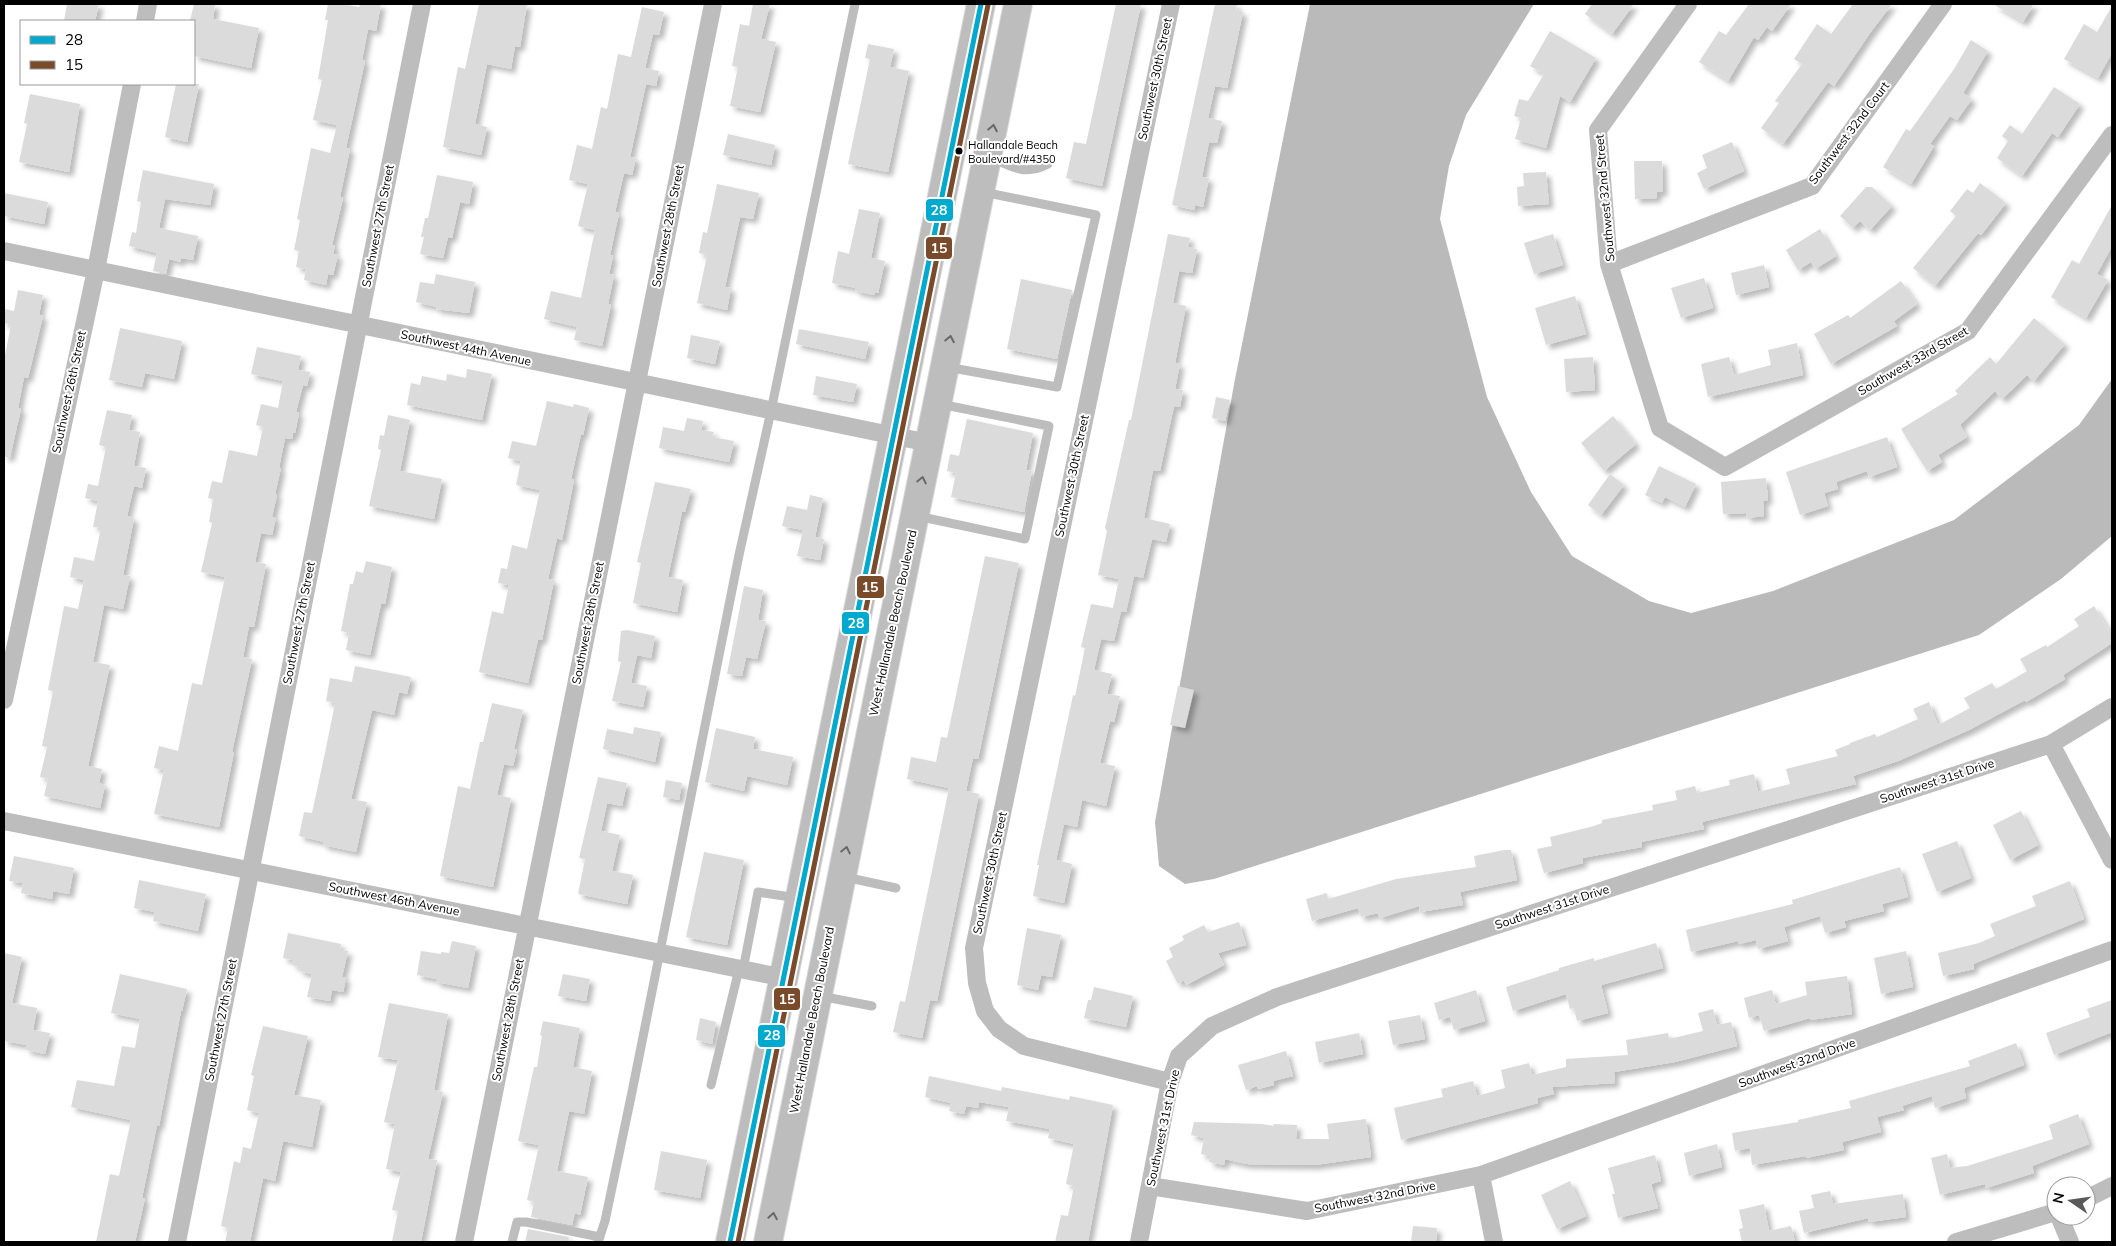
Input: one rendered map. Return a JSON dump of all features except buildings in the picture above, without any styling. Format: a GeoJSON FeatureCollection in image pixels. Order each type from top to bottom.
{"type":"FeatureCollection","features":[{"type":"Feature","properties":{"kind":"main road"},"geometry":{"type":"LineString","coordinates":[[730,1242],[821,801],[981,4]]}},
{"type":"Feature","properties":{"kind":"main road","name":"West Hallandale Beach Boulevard"},"geometry":{"type":"LineString","coordinates":[[768,1242],[1018,4]]}},
{"type":"Feature","properties":{"kind":"main road"},"geometry":{"type":"LineString","coordinates":[[818,988],[806,948],[830,832],[821,801]]}},
{"type":"Feature","properties":{"kind":"main road"},"geometry":{"type":"LineString","coordinates":[[778,1190],[771,1148],[796,1023],[785,978]]}},
{"type":"Feature","properties":{"kind":"street"},"geometry":{"type":"LineString","coordinates":[[145,20],[148,4]]}},
{"type":"Feature","properties":{"kind":"street","name":"Southwest 27th Street"},"geometry":{"type":"LineString","coordinates":[[177,1242],[422,4]]}},
{"type":"Feature","properties":{"kind":"street","name":"Southwest 28th Street"},"geometry":{"type":"LineString","coordinates":[[464,1242],[713,4]]}},
{"type":"Feature","properties":{"kind":"street","name":"Southwest 30th Street"},"geometry":{"type":"LineString","coordinates":[[1170,4],[974,948],[976,983],[985,1011],[999,1029],[1024,1046],[1170,1082]]}},
{"type":"Feature","properties":{"kind":"street","name":"Southwest 32nd Street"},"geometry":{"type":"LineString","coordinates":[[1688,4],[1598,130],[1610,264],[1660,428],[1725,467]]}},
{"type":"Feature","properties":{"kind":"street","name":"Southwest 32nd Court"},"geometry":{"type":"LineString","coordinates":[[1610,264],[1812,186],[1943,4]]}},
{"type":"Feature","properties":{"kind":"street","name":"Southwest 26th Street"},"geometry":{"type":"LineString","coordinates":[[4,700],[96,270],[132,85]]}},
{"type":"Feature","properties":{"kind":"street","name":"Southwest 33rd Street"},"geometry":{"type":"LineString","coordinates":[[1725,467],[1968,331],[2112,135]]}},
{"type":"Feature","properties":{"kind":"street","name":"Southwest 44th Avenue"},"geometry":{"type":"LineString","coordinates":[[4,251],[929,443]]}},
{"type":"Feature","properties":{"kind":"street","name":"Southwest 31st Drive"},"geometry":{"type":"LineString","coordinates":[[1139,1242],[1170,1082],[1179,1056],[1212,1026],[1277,997],[2051,744],[2112,707]]}},
{"type":"Feature","properties":{"kind":"street"},"geometry":{"type":"LineString","coordinates":[[2051,744],[2112,860]]}},
{"type":"Feature","properties":{"kind":"street","name":"Southwest 46th Avenue"},"geometry":{"type":"LineString","coordinates":[[4,821],[785,978]]}},
{"type":"Feature","properties":{"kind":"street","name":"Southwest 32nd Drive"},"geometry":{"type":"LineString","coordinates":[[1150,1186],[1307,1211],[1482,1175],[2112,950]]}},
{"type":"Feature","properties":{"kind":"street"},"geometry":{"type":"LineString","coordinates":[[1482,1175],[1494,1242]]}},
{"type":"Feature","properties":{"kind":"street"},"geometry":{"type":"LineString","coordinates":[[2096,1194],[2112,1186]]}},
{"type":"Feature","properties":{"kind":"street"},"geometry":{"type":"LineString","coordinates":[[1956,1242],[2046,1215]]}},
{"type":"Feature","properties":{"kind":"street"},"geometry":{"type":"LineString","coordinates":[[2063,1226],[2070,1242]]}},
{"type":"Feature","properties":{"kind":"lane"},"geometry":{"type":"LineString","coordinates":[[512,1242],[518,1222],[526,1222],[599,1239],[609,1203],[661,953],[739,555],[855,4]]}},
{"type":"Feature","properties":{"kind":"lane"},"geometry":{"type":"LineString","coordinates":[[987,156],[1011,167],[1034,171],[1048,164]]}},
{"type":"Feature","properties":{"kind":"lane"},"geometry":{"type":"LineString","coordinates":[[945,366],[1058,387],[1096,215],[980,192]]}},
{"type":"Feature","properties":{"kind":"lane"},"geometry":{"type":"LineString","coordinates":[[914,516],[1025,539],[1047,435],[1048,426],[937,404]]}},
{"type":"Feature","properties":{"kind":"lane"},"geometry":{"type":"LineString","coordinates":[[841,876],[896,888]]}},
{"type":"Feature","properties":{"kind":"lane"},"geometry":{"type":"LineString","coordinates":[[711,1085],[741,969],[758,892],[800,899]]}},
{"type":"Feature","properties":{"kind":"lane"},"geometry":{"type":"LineString","coordinates":[[818,988],[872,1006]]}},
{"type":"Feature","properties":{"kind":"shaded area"},"geometry":{"type":"Polygon","coordinates":[[[1310,4],[1534,4],[1466,115],[1449,166],[1440,219],[1487,397],[1531,492],[1572,556],[1649,601],[1691,613],[1773,591],[1954,520],[2079,425],[2112,379],[2112,536],[2061,579],[1979,635],[1214,879],[1185,884],[1159,866],[1155,822],[1235,379],[1310,4]]]}},
{"type":"Feature","properties":{"kind":"transit line","name":"28"},"geometry":{"type":"LineString","coordinates":[[730,1242],[981,4]]}},
{"type":"Feature","properties":{"kind":"transit line","name":"15"},"geometry":{"type":"LineString","coordinates":[[738,1242],[988,5]]}},
{"type":"Feature","properties":{"kind":"place","name":"Hallandale Beach Boulevard/#4350"},"geometry":{"type":"Point","coordinates":[959,151]}}]}
